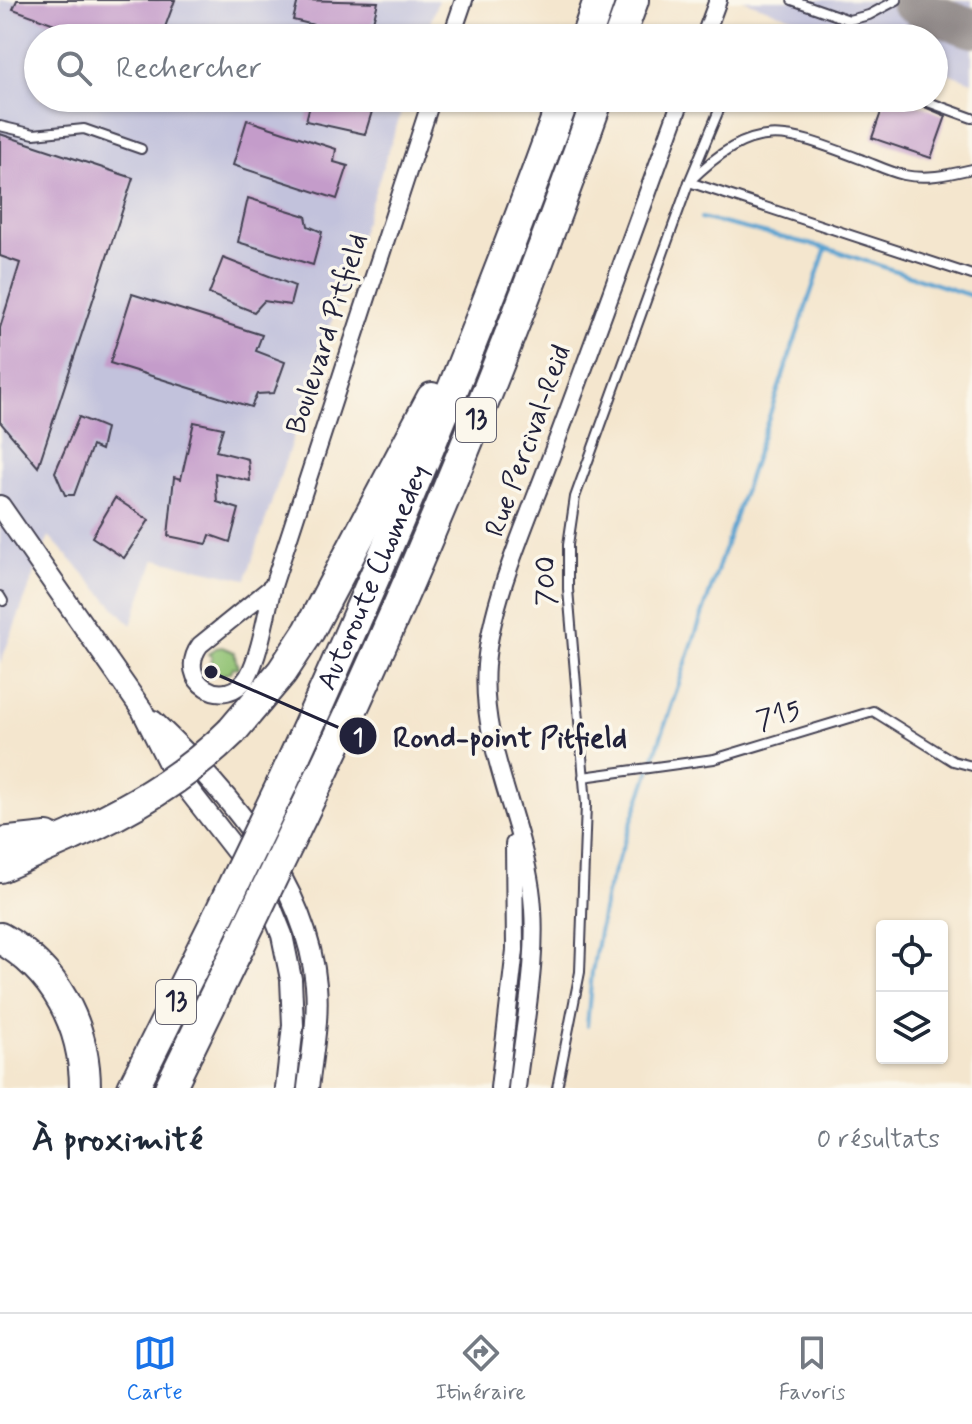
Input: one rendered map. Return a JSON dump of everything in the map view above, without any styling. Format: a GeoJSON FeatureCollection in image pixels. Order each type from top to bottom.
{"type":"FeatureCollection","features":[{"type":"Feature","properties":{"kind":"highway"},"geometry":{"type":"LineString","coordinates":[[591,24],[599,0]]}},
{"type":"Feature","properties":{"kind":"highway"},"geometry":{"type":"LineString","coordinates":[[624,24],[633,0]]}},
{"type":"Feature","properties":{"kind":"highway","name":"Autoroute Chomedey"},"geometry":{"type":"LineString","coordinates":[[133,1088],[282,784],[385,554],[499,273],[559,112]]}},
{"type":"Feature","properties":{"kind":"highway","name":"Autoroute Chomedey"},"geometry":{"type":"LineString","coordinates":[[170,1088],[362,689],[428,539],[593,112]]}},
{"type":"Feature","properties":{"kind":"highway"},"geometry":{"type":"LineString","coordinates":[[0,867],[119,814],[174,781],[232,731],[275,681],[309,631],[363,524],[499,273]]}},
{"type":"Feature","properties":{"kind":"highway"},"geometry":{"type":"LineString","coordinates":[[0,843],[73,835]]}},
{"type":"Feature","properties":{"kind":"highway"},"geometry":{"type":"LineString","coordinates":[[0,938],[30,959],[59,992],[80,1040],[85,1088]]}},
{"type":"Feature","properties":{"kind":"highway"},"geometry":{"type":"LineString","coordinates":[[185,1088],[219,987]]}},
{"type":"Feature","properties":{"kind":"street"},"geometry":{"type":"LineString","coordinates":[[456,24],[464,0]]}},
{"type":"Feature","properties":{"kind":"street"},"geometry":{"type":"LineString","coordinates":[[709,24],[718,0]]}},
{"type":"Feature","properties":{"kind":"street","name":"Boulevard Pitfield"},"geometry":{"type":"LineString","coordinates":[[273,586],[195,651],[192,659],[195,675],[205,688],[221,693],[229,691],[236,689],[248,676],[273,586],[427,112]]}},
{"type":"Feature","properties":{"kind":"street","name":"Rue Percival-Reid"},"geometry":{"type":"LineString","coordinates":[[517,1088],[534,926],[527,866],[489,735],[486,667],[492,625],[677,112]]}},
{"type":"Feature","properties":{"kind":"street"},"geometry":{"type":"LineString","coordinates":[[0,506],[142,710],[170,766],[252,872],[276,918],[287,956],[292,990],[293,1025],[286,1088]]}},
{"type":"Feature","properties":{"kind":"street"},"geometry":{"type":"LineString","coordinates":[[142,710],[188,754],[211,782],[263,849],[294,899],[309,941],[316,986],[308,1088]]}},
{"type":"Feature","properties":{"kind":"street","name":"Rue Percival-Reid"},"geometry":{"type":"LineString","coordinates":[[499,1088],[516,929],[511,811]]}},
{"type":"Feature","properties":{"kind":"lane"},"geometry":{"type":"LineString","coordinates":[[797,1],[849,20],[869,15],[897,0]]}},
{"type":"Feature","properties":{"kind":"lane"},"geometry":{"type":"LineString","coordinates":[[948,109],[972,118]]}},
{"type":"Feature","properties":{"kind":"lane","name":"700"},"geometry":{"type":"LineString","coordinates":[[557,1088],[580,972],[586,804],[568,589],[568,545],[575,497],[689,182],[718,112]]}},
{"type":"Feature","properties":{"kind":"lane"},"geometry":{"type":"LineString","coordinates":[[0,126],[34,134],[84,129],[141,149]]}},
{"type":"Feature","properties":{"kind":"lane"},"geometry":{"type":"LineString","coordinates":[[972,169],[940,176],[902,175],[811,139],[777,135],[746,140],[730,147],[711,160],[689,182],[972,275]]}},
{"type":"Feature","properties":{"kind":"lane","name":"715"},"geometry":{"type":"LineString","coordinates":[[583,777],[714,759],[873,711],[953,761],[972,766]]}},
{"type":"Feature","properties":{"kind":"shaded area"},"geometry":{"type":"Polygon","coordinates":[[[0,0],[438,0],[430,24],[24,24],[24,112],[401,112],[246,579],[155,559],[131,625],[49,536],[0,664],[0,0]]]}},
{"type":"Feature","properties":{"kind":"shaded area"},"geometry":{"type":"Polygon","coordinates":[[[743,0],[972,0],[972,82],[948,73],[948,24],[811,24],[743,0]]]}},
{"type":"Feature","properties":{"kind":"green space"},"geometry":{"type":"Polygon","coordinates":[[[222,647],[234,652],[238,668],[233,667],[223,675],[214,672],[212,657],[208,654],[222,647]]]}},
{"type":"Feature","properties":{"kind":"building"},"geometry":{"type":"Polygon","coordinates":[[[17,0],[175,0],[166,24],[54,24],[13,9],[17,0]]]}},
{"type":"Feature","properties":{"kind":"building"},"geometry":{"type":"Polygon","coordinates":[[[298,0],[378,2],[372,24],[310,24],[293,20],[298,0]]]}},
{"type":"Feature","properties":{"kind":"building"},"geometry":{"type":"Polygon","coordinates":[[[308,112],[372,112],[365,134],[306,121],[308,112]]]}},
{"type":"Feature","properties":{"kind":"building"},"geometry":{"type":"Polygon","coordinates":[[[881,112],[936,112],[946,116],[931,158],[872,138],[881,112]]]}},
{"type":"Feature","properties":{"kind":"building"},"geometry":{"type":"Polygon","coordinates":[[[247,120],[336,149],[334,162],[348,166],[337,199],[233,165],[247,120]]]}},
{"type":"Feature","properties":{"kind":"building"},"geometry":{"type":"Polygon","coordinates":[[[0,134],[133,178],[38,467],[0,422],[0,328],[20,263],[0,256],[0,134]]]}},
{"type":"Feature","properties":{"kind":"building"},"geometry":{"type":"Polygon","coordinates":[[[248,198],[306,216],[308,226],[322,232],[313,265],[238,242],[248,198]]]}},
{"type":"Feature","properties":{"kind":"building"},"geometry":{"type":"Polygon","coordinates":[[[223,258],[295,286],[290,305],[264,301],[254,312],[209,294],[223,258]]]}},
{"type":"Feature","properties":{"kind":"building"},"geometry":{"type":"Polygon","coordinates":[[[132,294],[262,335],[256,351],[285,362],[274,393],[257,394],[251,407],[110,363],[132,294]]]}},
{"type":"Feature","properties":{"kind":"building"},"geometry":{"type":"Polygon","coordinates":[[[79,417],[106,428],[101,450],[92,446],[74,495],[65,495],[55,472],[79,417]]]}},
{"type":"Feature","properties":{"kind":"building"},"geometry":{"type":"Polygon","coordinates":[[[194,422],[223,428],[216,451],[248,459],[250,481],[215,473],[217,502],[239,509],[230,542],[210,535],[207,544],[168,536],[174,477],[181,479],[194,422]]]}},
{"type":"Feature","properties":{"kind":"building"},"geometry":{"type":"Polygon","coordinates":[[[115,498],[149,520],[124,558],[92,537],[115,498]]]}},
{"type":"Feature","properties":{"kind":"waterway"},"geometry":{"type":"LineString","coordinates":[[701,218],[826,248],[972,296]]}},
{"type":"Feature","properties":{"kind":"waterway"},"geometry":{"type":"LineString","coordinates":[[587,1026],[592,972],[606,893],[826,248]]}},
{"type":"Feature","properties":{"kind":"taxiway"},"geometry":{"type":"LineString","coordinates":[[910,0],[927,12],[972,28]]}},
{"type":"Feature","properties":{"kind":"place","name":"Rond-point Pitfield"},"geometry":{"type":"Point","coordinates":[211,672]}}]}
